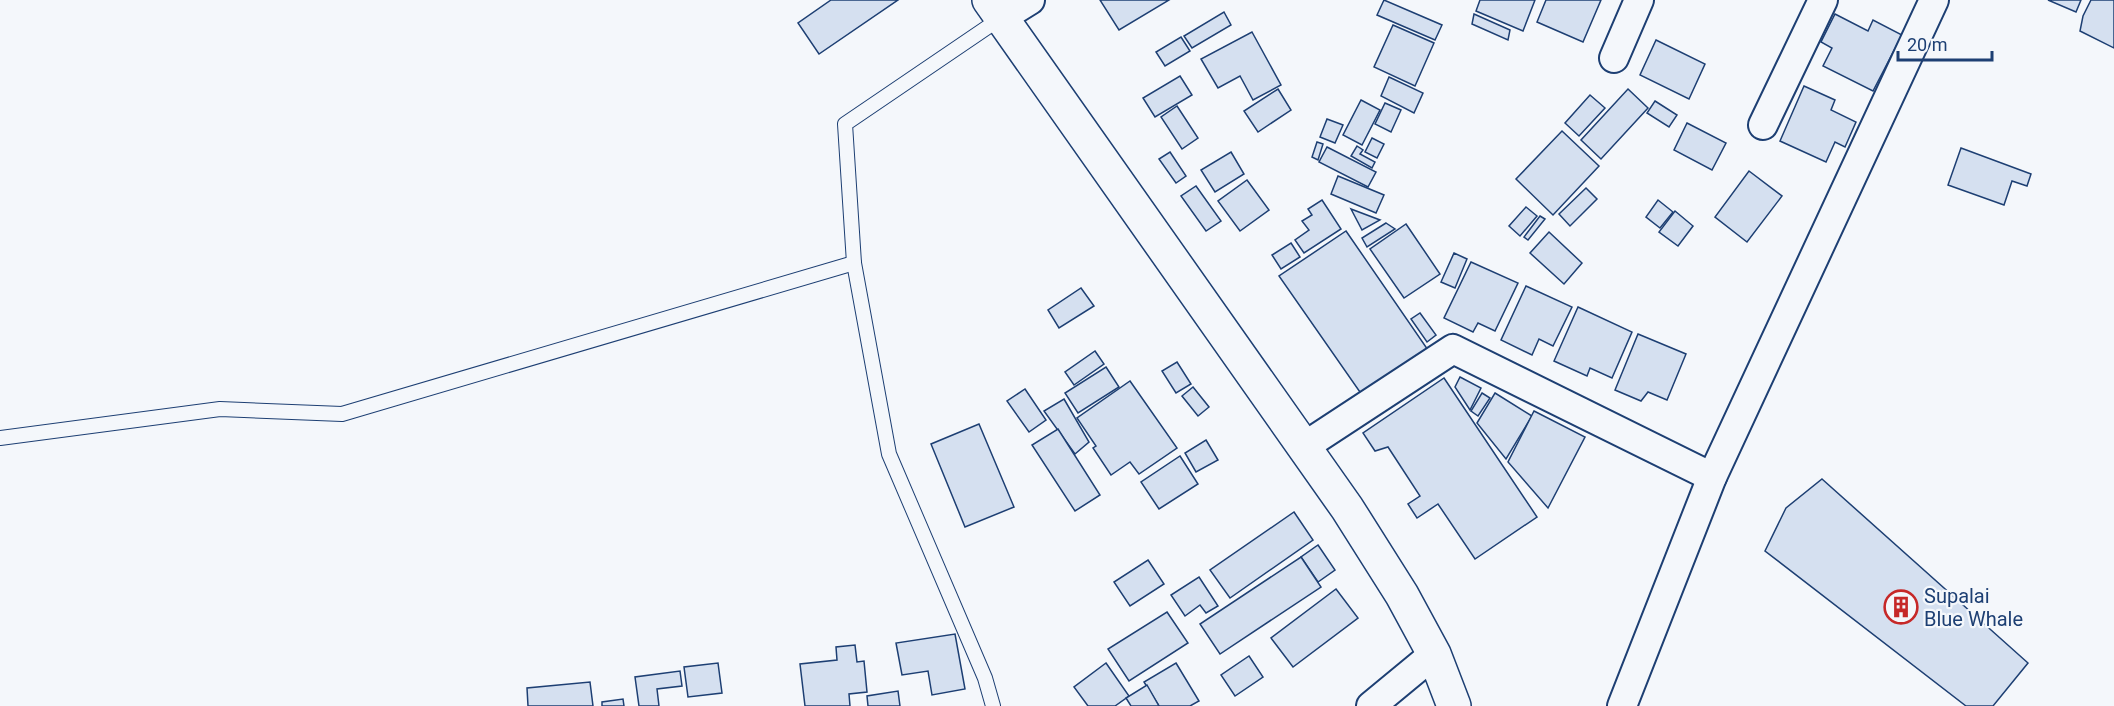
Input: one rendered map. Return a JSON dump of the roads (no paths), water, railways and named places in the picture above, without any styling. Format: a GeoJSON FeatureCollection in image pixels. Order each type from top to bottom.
{"type":"FeatureCollection","features":[{"type":"Feature","properties":{"kind":"main road"},"geometry":{"type":"LineString","coordinates":[[995,9],[1347,507],[1402,595],[1434,654],[1454,706]]}},
{"type":"Feature","properties":{"kind":"street"},"geometry":{"type":"LineString","coordinates":[[995,9],[1030,0]]}},
{"type":"Feature","properties":{"kind":"street"},"geometry":{"type":"LineString","coordinates":[[1614,58],[1639,0]]}},
{"type":"Feature","properties":{"kind":"street"},"geometry":{"type":"LineString","coordinates":[[1763,125],[1823,0]]}},
{"type":"Feature","properties":{"kind":"street"},"geometry":{"type":"LineString","coordinates":[[1622,706],[1713,477],[1924,3]]}},
{"type":"Feature","properties":{"kind":"street"},"geometry":{"type":"LineString","coordinates":[[1305,446],[1454,349],[1713,477]]}},
{"type":"Feature","properties":{"kind":"street"},"geometry":{"type":"LineString","coordinates":[[1371,706],[1434,654]]}},
{"type":"Feature","properties":{"kind":"lane"},"geometry":{"type":"LineString","coordinates":[[993,706],[985,678],[889,454],[854,263],[845,124],[995,9]]}},
{"type":"Feature","properties":{"kind":"lane"},"geometry":{"type":"LineString","coordinates":[[0,438],[220,409],[342,414],[854,263]]}},
{"type":"Feature","properties":{"kind":"place","name":"Supalai Blue Whale"},"geometry":{"type":"Point","coordinates":[1901,607]}}]}
